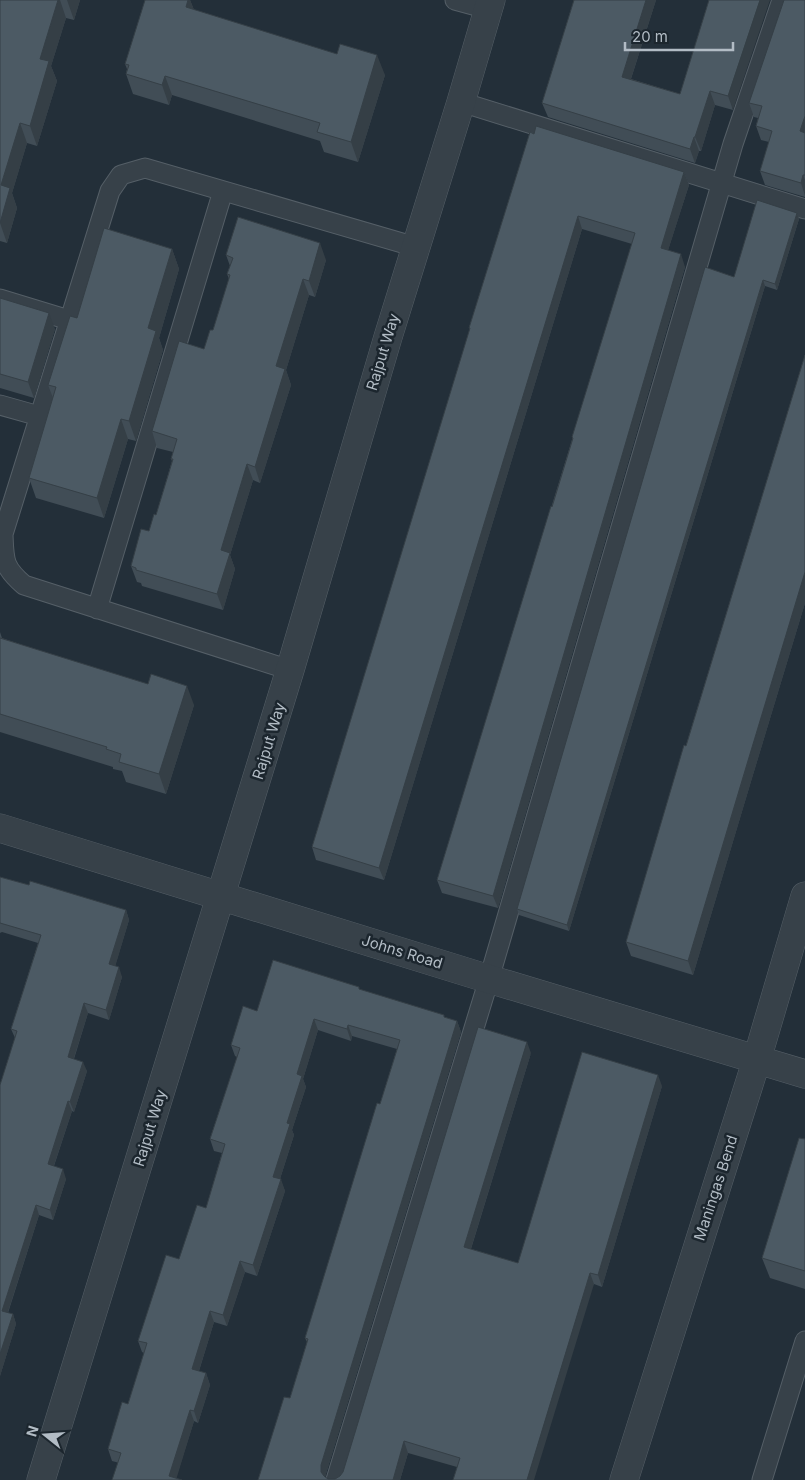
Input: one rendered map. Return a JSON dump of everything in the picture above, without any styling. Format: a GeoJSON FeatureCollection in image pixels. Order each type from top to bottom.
{"type":"FeatureCollection","features":[{"type":"Feature","properties":{"kind":"street","name":"Rajput Way"},"geometry":{"type":"LineString","coordinates":[[41,1480],[290,670],[385,346],[490,4]]}},
{"type":"Feature","properties":{"kind":"street","name":"Johns Road"},"geometry":{"type":"LineString","coordinates":[[0,828],[805,1074]]}},
{"type":"Feature","properties":{"kind":"street","name":"Maningas Bend"},"geometry":{"type":"LineString","coordinates":[[624,1480],[757,1058],[805,896]]}},
{"type":"Feature","properties":{"kind":"lane"},"geometry":{"type":"LineString","coordinates":[[455,0],[490,4]]}},
{"type":"Feature","properties":{"kind":"lane"},"geometry":{"type":"LineString","coordinates":[[336,1480],[489,979],[733,144],[782,0]]}},
{"type":"Feature","properties":{"kind":"lane"},"geometry":{"type":"LineString","coordinates":[[461,102],[805,209]]}},
{"type":"Feature","properties":{"kind":"lane"},"geometry":{"type":"LineString","coordinates":[[290,670],[24,586],[12,575],[4,558],[3,534],[110,191],[121,175],[145,168],[416,247]]}},
{"type":"Feature","properties":{"kind":"lane"},"geometry":{"type":"LineString","coordinates":[[97,609],[223,191]]}},
{"type":"Feature","properties":{"kind":"lane"},"geometry":{"type":"LineString","coordinates":[[0,299],[70,320]]}},
{"type":"Feature","properties":{"kind":"lane"},"geometry":{"type":"LineString","coordinates":[[0,404],[39,416]]}},
{"type":"Feature","properties":{"kind":"lane"},"geometry":{"type":"LineString","coordinates":[[762,1480],[805,1342]]}},
{"type":"Feature","properties":{"kind":"building"},"geometry":{"type":"Polygon","coordinates":[[[0,0],[58,0],[40,59],[49,61],[30,126],[20,123],[1,185],[10,188],[0,223],[0,0]]]}},
{"type":"Feature","properties":{"kind":"building"},"geometry":{"type":"Polygon","coordinates":[[[145,0],[188,0],[186,7],[337,54],[340,44],[377,55],[351,142],[317,132],[320,123],[165,76],[162,85],[126,74],[129,65],[125,64],[145,0]]]}},
{"type":"Feature","properties":{"kind":"building"},"geometry":{"type":"Polygon","coordinates":[[[574,0],[646,0],[622,77],[680,94],[709,0],[760,0],[728,96],[710,91],[690,149],[542,103],[574,0]]]}},
{"type":"Feature","properties":{"kind":"building"},"geometry":{"type":"Polygon","coordinates":[[[784,0],[805,0],[805,116],[800,131],[805,133],[805,175],[803,175],[801,183],[760,171],[772,131],[756,126],[762,106],[749,103],[784,0]]]}},
{"type":"Feature","properties":{"kind":"building"},"geometry":{"type":"Polygon","coordinates":[[[536,126],[684,172],[661,248],[681,254],[493,896],[437,880],[635,233],[578,216],[379,868],[312,847],[469,328],[530,132],[534,134],[536,126]]]}},
{"type":"Feature","properties":{"kind":"building"},"geometry":{"type":"Polygon","coordinates":[[[757,200],[797,213],[775,284],[763,280],[567,925],[517,909],[705,267],[734,277],[757,200]]]}},
{"type":"Feature","properties":{"kind":"building"},"geometry":{"type":"Polygon","coordinates":[[[238,217],[320,243],[309,281],[303,279],[276,366],[285,369],[255,467],[247,464],[221,550],[230,553],[217,594],[136,570],[136,568],[131,566],[141,529],[149,531],[154,514],[156,515],[173,459],[171,459],[177,439],[152,431],[179,341],[204,349],[210,330],[213,330],[230,275],[227,274],[233,258],[226,255],[238,217]]]}},
{"type":"Feature","properties":{"kind":"building"},"geometry":{"type":"Polygon","coordinates":[[[104,228],[172,249],[148,328],[156,331],[129,421],[121,419],[97,498],[29,478],[56,387],[48,385],[70,316],[77,318],[104,228]]]}},
{"type":"Feature","properties":{"kind":"building"},"geometry":{"type":"Polygon","coordinates":[[[0,298],[49,313],[28,382],[0,374],[0,298]]]}},
{"type":"Feature","properties":{"kind":"building"},"geometry":{"type":"Polygon","coordinates":[[[805,355],[805,572],[688,961],[626,942],[684,745],[686,746],[805,355]]]}},
{"type":"Feature","properties":{"kind":"building"},"geometry":{"type":"Polygon","coordinates":[[[0,638],[148,684],[151,674],[187,686],[159,774],[119,762],[121,754],[106,749],[107,747],[0,714],[0,638]]]}},
{"type":"Feature","properties":{"kind":"building"},"geometry":{"type":"Polygon","coordinates":[[[0,877],[29,885],[30,881],[126,910],[109,964],[119,967],[106,1010],[84,1003],[68,1057],[83,1062],[70,1102],[68,1101],[48,1164],[63,1169],[50,1210],[36,1205],[2,1311],[13,1314],[0,1354],[0,1085],[17,1031],[11,1029],[41,935],[0,923],[0,877]]]}},
{"type":"Feature","properties":{"kind":"building"},"geometry":{"type":"Polygon","coordinates":[[[273,960],[444,1015],[444,1017],[457,1021],[321,1465],[321,1472],[328,1479],[335,1479],[343,1472],[478,1027],[527,1042],[464,1247],[518,1263],[582,1052],[658,1075],[598,1275],[590,1273],[527,1480],[453,1480],[460,1458],[404,1441],[393,1480],[258,1480],[284,1397],[290,1398],[308,1339],[305,1338],[377,1103],[380,1104],[400,1040],[348,1025],[347,1029],[314,1019],[297,1074],[302,1076],[287,1123],[290,1124],[273,1177],[281,1179],[253,1265],[240,1261],[223,1315],[210,1311],[192,1369],[206,1373],[194,1411],[190,1410],[169,1476],[182,1480],[112,1480],[121,1453],[108,1449],[122,1402],[128,1404],[147,1343],[138,1341],[166,1255],[179,1259],[197,1205],[206,1208],[225,1144],[210,1139],[240,1048],[231,1045],[243,1006],[257,1011],[273,960]]]}},
{"type":"Feature","properties":{"kind":"building"},"geometry":{"type":"Polygon","coordinates":[[[799,1138],[805,1139],[805,1271],[762,1258],[799,1138]]]}}]}
